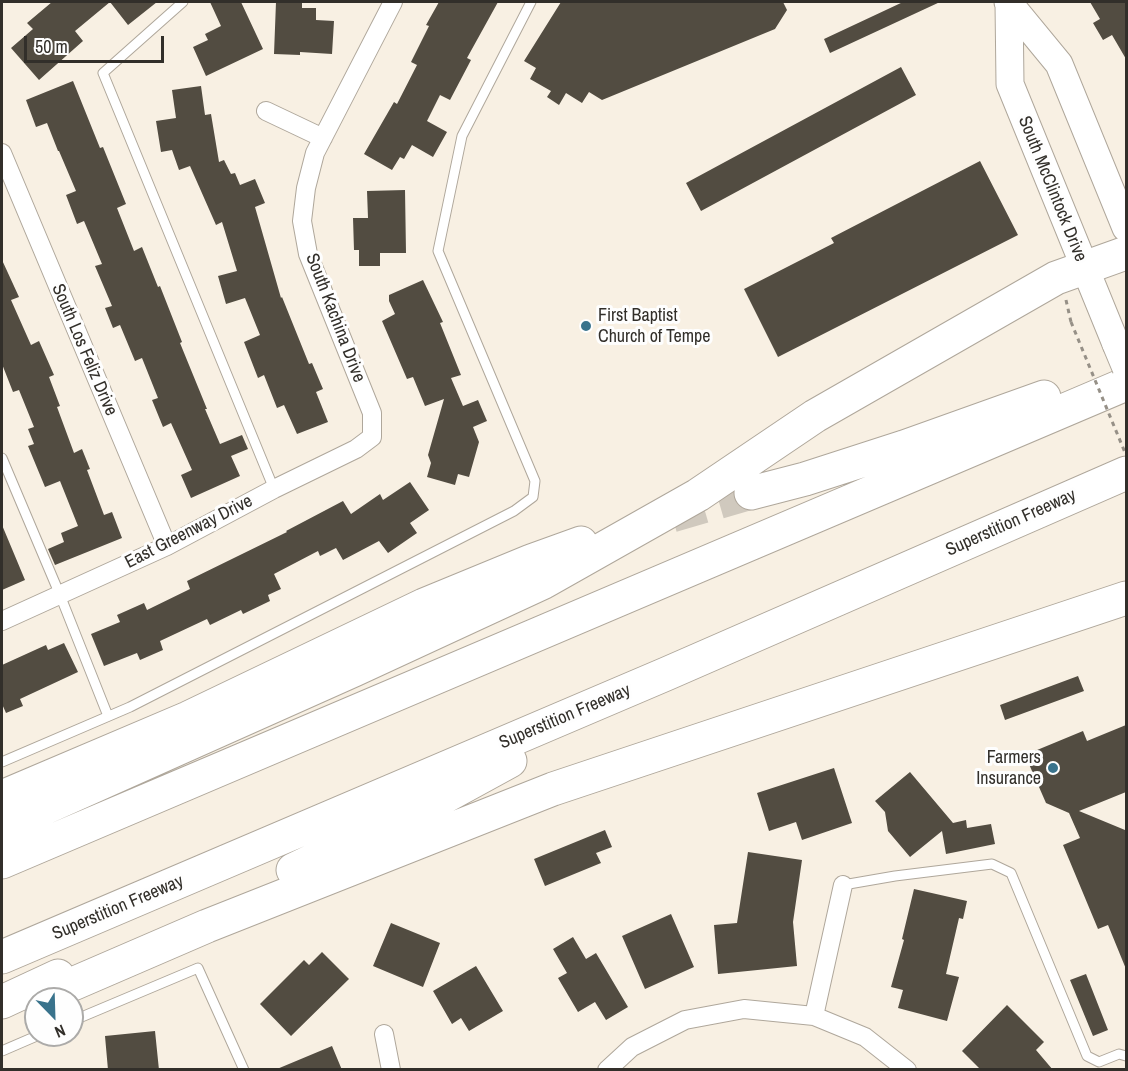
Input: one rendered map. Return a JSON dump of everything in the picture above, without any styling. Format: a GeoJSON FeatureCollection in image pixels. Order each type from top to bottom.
{"type":"FeatureCollection","features":[{"type":"Feature","properties":{"kind":"highway"},"geometry":{"type":"LineString","coordinates":[[2,829],[544,582],[699,495],[825,410],[1056,278],[1126,253]]}},
{"type":"Feature","properties":{"kind":"highway"},"geometry":{"type":"LineString","coordinates":[[751,493],[904,447],[1126,367]]}},
{"type":"Feature","properties":{"kind":"highway"},"geometry":{"type":"LineString","coordinates":[[2,862],[1126,384]]}},
{"type":"Feature","properties":{"kind":"highway","name":"Superstition Freeway"},"geometry":{"type":"LineString","coordinates":[[2,957],[666,674],[1126,473]]}},
{"type":"Feature","properties":{"kind":"highway"},"geometry":{"type":"LineString","coordinates":[[2,797],[188,718],[424,605],[581,543]]}},
{"type":"Feature","properties":{"kind":"highway"},"geometry":{"type":"LineString","coordinates":[[67,987],[207,927],[553,789],[1126,598]]}},
{"type":"Feature","properties":{"kind":"highway"},"geometry":{"type":"LineString","coordinates":[[2,1002],[330,853],[435,802],[666,674]]}},
{"type":"Feature","properties":{"kind":"highway"},"geometry":{"type":"LineString","coordinates":[[2,1015],[24,1006]]}},
{"type":"Feature","properties":{"kind":"main road","name":"South McClintock Drive"},"geometry":{"type":"LineString","coordinates":[[1008,2],[1059,64],[1126,228]]}},
{"type":"Feature","properties":{"kind":"main road","name":"South McClintock Drive"},"geometry":{"type":"LineString","coordinates":[[1008,2],[1010,84],[1126,367]]}},
{"type":"Feature","properties":{"kind":"street","name":"South Kachina Drive"},"geometry":{"type":"LineString","coordinates":[[372,437],[372,413],[308,254],[302,221],[306,188],[315,153],[393,2]]}},
{"type":"Feature","properties":{"kind":"street"},"geometry":{"type":"LineString","coordinates":[[267,111],[323,138]]}},
{"type":"Feature","properties":{"kind":"street","name":"South Los Feliz Drive"},"geometry":{"type":"LineString","coordinates":[[2,153],[167,546]]}},
{"type":"Feature","properties":{"kind":"street","name":"East Greenway Drive"},"geometry":{"type":"LineString","coordinates":[[2,621],[167,546],[274,489],[356,449],[372,437]]}},
{"type":"Feature","properties":{"kind":"street"},"geometry":{"type":"LineString","coordinates":[[814,1016],[843,885]]}},
{"type":"Feature","properties":{"kind":"street"},"geometry":{"type":"LineString","coordinates":[[607,1070],[632,1047],[685,1020],[744,1009],[814,1016],[865,1037],[907,1070]]}},
{"type":"Feature","properties":{"kind":"street"},"geometry":{"type":"LineString","coordinates":[[384,1034],[391,1070]]}},
{"type":"Feature","properties":{"kind":"lane"},"geometry":{"type":"LineString","coordinates":[[183,2],[103,73],[274,489]]}},
{"type":"Feature","properties":{"kind":"lane"},"geometry":{"type":"LineString","coordinates":[[2,762],[130,707],[503,517],[532,497],[535,482],[438,251],[462,136],[531,2]]}},
{"type":"Feature","properties":{"kind":"lane"},"geometry":{"type":"LineString","coordinates":[[2,458],[108,716]]}},
{"type":"Feature","properties":{"kind":"lane"},"geometry":{"type":"LineString","coordinates":[[843,885],[992,864],[1011,873],[1087,1056],[1099,1062],[1119,1054],[1126,1056]]}},
{"type":"Feature","properties":{"kind":"lane"},"geometry":{"type":"LineString","coordinates":[[84,1016],[198,968],[244,1070]]}},
{"type":"Feature","properties":{"kind":"lane"},"geometry":{"type":"LineString","coordinates":[[2,1051],[24,1041]]}},
{"type":"Feature","properties":{"kind":"path"},"geometry":{"type":"LineString","coordinates":[[1064,296],[1071,322],[1126,455]]}},
{"type":"Feature","properties":{"kind":"building"},"geometry":{"type":"Polygon","coordinates":[[[52,2],[110,2],[75,31],[83,41],[39,80],[11,48],[33,29],[27,23],[52,2]]]}},
{"type":"Feature","properties":{"kind":"building"},"geometry":{"type":"Polygon","coordinates":[[[110,2],[157,2],[128,25],[110,2]]]}},
{"type":"Feature","properties":{"kind":"building"},"geometry":{"type":"Polygon","coordinates":[[[210,2],[241,2],[263,49],[206,76],[193,47],[208,40],[205,34],[221,26],[210,2]]]}},
{"type":"Feature","properties":{"kind":"building"},"geometry":{"type":"Polygon","coordinates":[[[276,2],[302,2],[302,8],[316,8],[316,20],[334,21],[332,54],[300,52],[300,55],[274,54],[276,2]]]}},
{"type":"Feature","properties":{"kind":"building"},"geometry":{"type":"Polygon","coordinates":[[[439,2],[498,2],[467,58],[471,60],[450,100],[440,95],[427,121],[447,132],[433,157],[412,145],[404,159],[400,157],[392,170],[364,154],[394,102],[397,104],[417,65],[411,62],[429,26],[426,25],[439,2]]]}},
{"type":"Feature","properties":{"kind":"building"},"geometry":{"type":"Polygon","coordinates":[[[561,2],[783,2],[787,10],[775,29],[602,100],[589,92],[582,103],[566,93],[559,105],[547,97],[551,91],[530,79],[536,68],[524,61],[561,2]]]}},
{"type":"Feature","properties":{"kind":"building"},"geometry":{"type":"Polygon","coordinates":[[[903,2],[940,2],[830,53],[824,39],[903,2]]]}},
{"type":"Feature","properties":{"kind":"building"},"geometry":{"type":"Polygon","coordinates":[[[1090,2],[1126,2],[1126,59],[1112,35],[1103,40],[1093,23],[1100,19],[1090,2]]]}},
{"type":"Feature","properties":{"kind":"building"},"geometry":{"type":"Polygon","coordinates":[[[901,67],[916,95],[701,211],[686,183],[901,67]]]}},
{"type":"Feature","properties":{"kind":"building"},"geometry":{"type":"Polygon","coordinates":[[[73,81],[126,204],[117,208],[134,251],[142,247],[158,287],[160,286],[220,444],[242,435],[248,449],[231,456],[240,476],[191,498],[181,475],[192,470],[171,423],[163,427],[152,400],[158,398],[142,358],[135,361],[120,325],[113,328],[105,308],[112,306],[95,266],[102,264],[84,221],[77,224],[66,195],[76,191],[47,123],[36,127],[26,100],[73,81]]]}},
{"type":"Feature","properties":{"kind":"building"},"geometry":{"type":"Polygon","coordinates":[[[201,86],[205,115],[211,114],[219,162],[224,160],[231,174],[235,173],[240,185],[255,179],[265,203],[255,207],[281,298],[309,364],[312,363],[323,389],[316,392],[328,422],[297,434],[284,405],[277,408],[264,375],[258,378],[244,342],[260,335],[245,298],[226,304],[218,276],[237,271],[222,222],[216,225],[190,166],[179,170],[172,150],[161,152],[156,121],[176,118],[172,90],[201,86]]]}},
{"type":"Feature","properties":{"kind":"building"},"geometry":{"type":"Polygon","coordinates":[[[980,161],[1018,235],[778,357],[744,289],[834,243],[831,238],[980,161]]]}},
{"type":"Feature","properties":{"kind":"building"},"geometry":{"type":"Polygon","coordinates":[[[405,190],[406,253],[380,253],[380,266],[359,266],[359,250],[354,250],[353,218],[368,218],[367,191],[405,190]]]}},
{"type":"Feature","properties":{"kind":"building"},"geometry":{"type":"Polygon","coordinates":[[[2,260],[19,297],[11,300],[31,345],[39,341],[54,375],[49,377],[74,453],[82,449],[90,469],[87,470],[104,515],[112,512],[122,538],[55,565],[48,549],[64,542],[61,533],[78,526],[60,481],[45,487],[28,446],[34,444],[28,429],[34,427],[19,390],[13,392],[2,364],[2,260]]]}},
{"type":"Feature","properties":{"kind":"building"},"geometry":{"type":"Polygon","coordinates":[[[423,280],[443,322],[440,323],[461,375],[451,378],[463,406],[478,400],[487,421],[473,427],[479,442],[469,477],[458,474],[455,485],[427,477],[431,463],[428,455],[444,399],[425,406],[413,377],[407,379],[382,321],[395,314],[389,301],[389,295],[423,280]]]}},
{"type":"Feature","properties":{"kind":"building"},"geometry":{"type":"Polygon","coordinates":[[[410,482],[429,510],[410,523],[417,533],[388,553],[379,541],[343,560],[336,548],[320,556],[318,551],[274,574],[281,589],[268,595],[270,601],[243,614],[241,610],[210,625],[207,619],[160,641],[163,650],[140,660],[137,653],[104,666],[91,634],[120,622],[117,615],[144,603],[147,610],[190,589],[187,581],[287,532],[343,501],[351,514],[380,494],[383,500],[410,482]]]}},
{"type":"Feature","properties":{"kind":"building"},"geometry":{"type":"Polygon","coordinates":[[[2,525],[25,580],[2,590],[2,525]]]}},
{"type":"Feature","properties":{"kind":"building"},"geometry":{"type":"Polygon","coordinates":[[[64,643],[78,672],[20,699],[23,706],[6,713],[2,704],[2,665],[46,645],[48,650],[64,643]]]}},
{"type":"Feature","properties":{"kind":"building"},"geometry":{"type":"Polygon","coordinates":[[[1078,676],[1084,691],[1005,720],[1000,705],[1078,676]]]}},
{"type":"Feature","properties":{"kind":"building"},"geometry":{"type":"Polygon","coordinates":[[[1126,725],[1126,792],[1079,811],[1125,830],[1126,969],[1108,925],[1098,929],[1063,845],[1080,838],[1069,813],[1046,803],[1025,755],[1083,731],[1087,741],[1126,725]]]}},
{"type":"Feature","properties":{"kind":"building"},"geometry":{"type":"Polygon","coordinates":[[[834,768],[852,823],[802,840],[796,822],[769,831],[757,793],[834,768]]]}},
{"type":"Feature","properties":{"kind":"building"},"geometry":{"type":"Polygon","coordinates":[[[910,772],[953,823],[966,820],[967,828],[991,824],[995,844],[946,854],[942,831],[910,857],[888,831],[885,812],[875,801],[910,772]]]}},
{"type":"Feature","properties":{"kind":"building"},"geometry":{"type":"Polygon","coordinates":[[[605,830],[612,847],[596,853],[601,863],[545,886],[534,859],[605,830]]]}},
{"type":"Feature","properties":{"kind":"building"},"geometry":{"type":"Polygon","coordinates":[[[748,852],[802,860],[793,922],[797,966],[718,974],[714,925],[737,923],[748,852]]]}},
{"type":"Feature","properties":{"kind":"building"},"geometry":{"type":"Polygon","coordinates":[[[914,889],[967,901],[963,919],[959,918],[946,974],[959,977],[947,1021],[898,1008],[903,990],[891,987],[904,940],[902,939],[914,889]]]}},
{"type":"Feature","properties":{"kind":"building"},"geometry":{"type":"Polygon","coordinates":[[[671,914],[694,967],[645,989],[622,936],[671,914]]]}},
{"type":"Feature","properties":{"kind":"building"},"geometry":{"type":"Polygon","coordinates":[[[391,923],[440,943],[423,987],[373,966],[391,923]]]}},
{"type":"Feature","properties":{"kind":"building"},"geometry":{"type":"Polygon","coordinates":[[[573,937],[586,959],[596,953],[628,1007],[606,1020],[595,1002],[578,1012],[558,978],[567,973],[553,949],[573,937]]]}},
{"type":"Feature","properties":{"kind":"building"},"geometry":{"type":"Polygon","coordinates":[[[322,952],[349,979],[291,1036],[260,1004],[304,960],[309,965],[322,952]]]}},
{"type":"Feature","properties":{"kind":"building"},"geometry":{"type":"Polygon","coordinates":[[[476,966],[503,1011],[469,1031],[461,1018],[452,1024],[433,991],[476,966]]]}},
{"type":"Feature","properties":{"kind":"building"},"geometry":{"type":"Polygon","coordinates":[[[1086,974],[1108,1030],[1093,1036],[1070,980],[1086,974]]]}},
{"type":"Feature","properties":{"kind":"building"},"geometry":{"type":"Polygon","coordinates":[[[1007,1005],[1044,1042],[1036,1050],[1053,1070],[981,1070],[962,1051],[1007,1005]]]}},
{"type":"Feature","properties":{"kind":"building"},"geometry":{"type":"Polygon","coordinates":[[[155,1031],[159,1070],[108,1070],[105,1036],[155,1031]]]}},
{"type":"Feature","properties":{"kind":"building"},"geometry":{"type":"Polygon","coordinates":[[[332,1046],[342,1070],[277,1070],[277,1069],[332,1046]]]}},
{"type":"Feature","properties":{"kind":"tunnel"},"geometry":{"type":"LineString","coordinates":[[672,516],[751,493]]}},
{"type":"Feature","properties":{"kind":"place","name":"First Baptist Church of Tempe"},"geometry":{"type":"Point","coordinates":[586,326]}},
{"type":"Feature","properties":{"kind":"place","name":"Farmers Insurance"},"geometry":{"type":"Point","coordinates":[1053,768]}}]}
